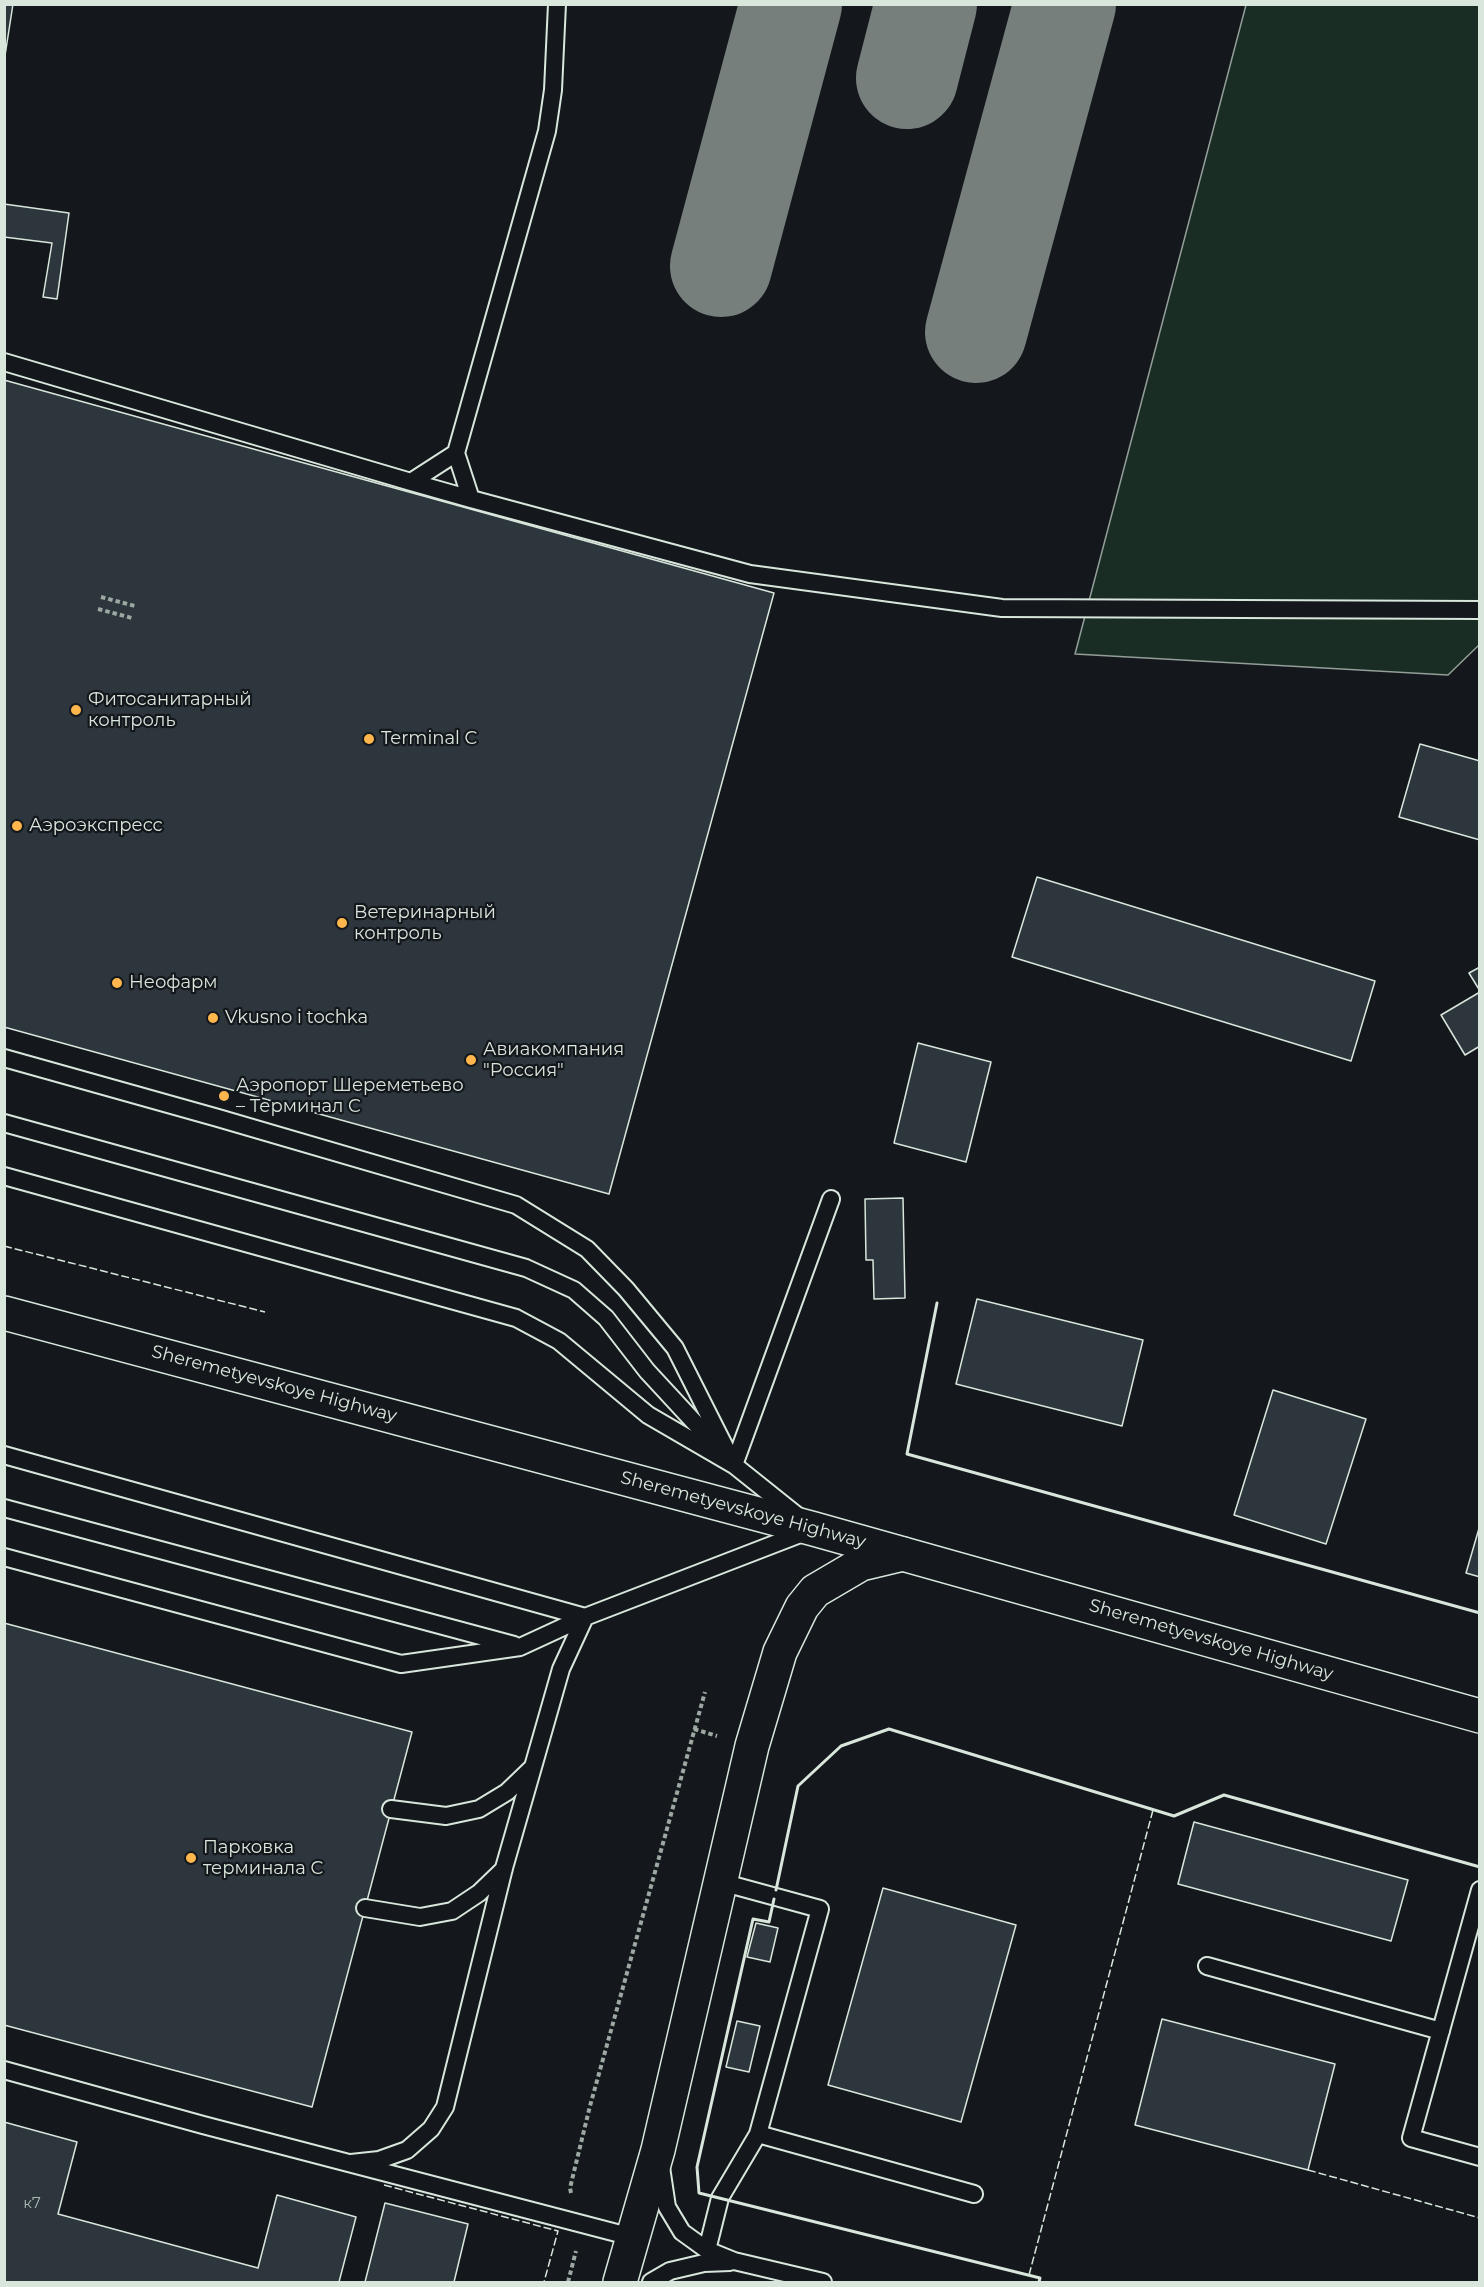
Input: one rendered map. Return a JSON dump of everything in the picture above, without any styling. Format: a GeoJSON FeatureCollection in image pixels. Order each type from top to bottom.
{"type":"FeatureCollection","features":[{"type":"Feature","properties":{"kind":"main road","name":"Sheremetyevskoye Highway"},"geometry":{"type":"LineString","coordinates":[[4,1313],[814,1529],[1479,1716]]}},
{"type":"Feature","properties":{"kind":"main road"},"geometry":{"type":"LineString","coordinates":[[620,2283],[658,2150],[760,1718],[780,1652],[802,1607],[815,1590],[861,1564],[903,1554]]}},
{"type":"Feature","properties":{"kind":"lane"},"geometry":{"type":"LineString","coordinates":[[471,499],[456,453],[547,131],[553,90],[557,4]]}},
{"type":"Feature","properties":{"kind":"lane"},"geometry":{"type":"LineString","coordinates":[[4,362],[411,482],[750,574],[1002,608],[1479,610]]}},
{"type":"Feature","properties":{"kind":"lane"},"geometry":{"type":"LineString","coordinates":[[411,482],[456,453]]}},
{"type":"Feature","properties":{"kind":"lane"},"geometry":{"type":"LineString","coordinates":[[4,1058],[516,1205],[587,1249],[626,1289],[675,1348],[734,1465]]}},
{"type":"Feature","properties":{"kind":"lane"},"geometry":{"type":"LineString","coordinates":[[4,1123],[526,1269],[574,1290],[606,1318],[647,1371],[734,1465]]}},
{"type":"Feature","properties":{"kind":"lane"},"geometry":{"type":"LineString","coordinates":[[4,1176],[516,1318],[559,1341],[648,1415],[734,1465],[814,1529]]}},
{"type":"Feature","properties":{"kind":"lane"},"geometry":{"type":"LineString","coordinates":[[734,1465],[831,1199]]}},
{"type":"Feature","properties":{"kind":"lane"},"geometry":{"type":"LineString","coordinates":[[4,1455],[385,1559],[585,1617]]}},
{"type":"Feature","properties":{"kind":"lane"},"geometry":{"type":"LineString","coordinates":[[4,1508],[520,1647]]}},
{"type":"Feature","properties":{"kind":"lane"},"geometry":{"type":"LineString","coordinates":[[4,1557],[401,1664],[520,1647],[585,1617],[814,1529]]}},
{"type":"Feature","properties":{"kind":"lane"},"geometry":{"type":"LineString","coordinates":[[351,2163],[379,2160],[407,2150],[431,2129],[445,2107],[504,1868],[561,1669],[585,1617]]}},
{"type":"Feature","properties":{"kind":"lane"},"geometry":{"type":"LineString","coordinates":[[391,1809],[447,1816],[479,1809],[507,1792],[533,1767]]}},
{"type":"Feature","properties":{"kind":"lane"},"geometry":{"type":"LineString","coordinates":[[365,1908],[420,1917],[452,1911],[480,1893],[504,1868]]}},
{"type":"Feature","properties":{"kind":"lane"},"geometry":{"type":"LineString","coordinates":[[707,2250],[720,2198],[758,2134],[820,1909],[722,1882]]}},
{"type":"Feature","properties":{"kind":"lane"},"geometry":{"type":"LineString","coordinates":[[1479,1890],[1411,2138],[1479,2157]]}},
{"type":"Feature","properties":{"kind":"lane"},"geometry":{"type":"LineString","coordinates":[[1207,1966],[1441,2031]]}},
{"type":"Feature","properties":{"kind":"lane"},"geometry":{"type":"LineString","coordinates":[[4,2070],[632,2237]]}},
{"type":"Feature","properties":{"kind":"lane"},"geometry":{"type":"LineString","coordinates":[[758,2134],[974,2194]]}},
{"type":"Feature","properties":{"kind":"lane"},"geometry":{"type":"LineString","coordinates":[[658,2150],[667,2207],[682,2232],[707,2250],[734,2261],[823,2283]]}},
{"type":"Feature","properties":{"kind":"lane"},"geometry":{"type":"LineString","coordinates":[[651,2283],[670,2271],[704,2263],[734,2261]]}},
{"type":"Feature","properties":{"kind":"path"},"geometry":{"type":"LineString","coordinates":[[101,597],[135,606]]}},
{"type":"Feature","properties":{"kind":"path"},"geometry":{"type":"LineString","coordinates":[[98,609],[132,618]]}},
{"type":"Feature","properties":{"kind":"path"},"geometry":{"type":"LineString","coordinates":[[568,2283],[583,2225],[570,2188],[705,1692]]}},
{"type":"Feature","properties":{"kind":"path"},"geometry":{"type":"LineString","coordinates":[[694,1729],[725,1738]]}},
{"type":"Feature","properties":{"kind":"green space"},"geometry":{"type":"Polygon","coordinates":[[[1246,5],[1479,5],[1479,645],[1448,675],[1075,654],[1246,5]]]}},
{"type":"Feature","properties":{"kind":"building"},"geometry":{"type":"Polygon","coordinates":[[[4,4],[13,4],[4,62],[4,4]]]}},
{"type":"Feature","properties":{"kind":"building"},"geometry":{"type":"Polygon","coordinates":[[[4,204],[69,213],[57,299],[43,297],[52,243],[4,237],[4,204]]]}},
{"type":"Feature","properties":{"kind":"building","name":"Terminal C"},"geometry":{"type":"Polygon","coordinates":[[[4,380],[774,593],[609,1194],[4,1027],[4,380]]]}},
{"type":"Feature","properties":{"kind":"building"},"geometry":{"type":"Polygon","coordinates":[[[1420,744],[1480,761],[1480,840],[1399,817],[1420,744]]]}},
{"type":"Feature","properties":{"kind":"building"},"geometry":{"type":"Polygon","coordinates":[[[1037,877],[1375,981],[1351,1061],[1012,957],[1037,877]]]}},
{"type":"Feature","properties":{"kind":"building"},"geometry":{"type":"Polygon","coordinates":[[[1480,967],[1480,991],[1469,973],[1480,967]]]}},
{"type":"Feature","properties":{"kind":"building"},"geometry":{"type":"Polygon","coordinates":[[[1480,992],[1480,1046],[1465,1055],[1441,1015],[1480,992]]]}},
{"type":"Feature","properties":{"kind":"building"},"geometry":{"type":"Polygon","coordinates":[[[918,1043],[991,1062],[966,1162],[894,1143],[918,1043]]]}},
{"type":"Feature","properties":{"kind":"building"},"geometry":{"type":"Polygon","coordinates":[[[903,1198],[905,1298],[874,1299],[873,1260],[866,1260],[865,1199],[903,1198]]]}},
{"type":"Feature","properties":{"kind":"building"},"geometry":{"type":"Polygon","coordinates":[[[977,1299],[1143,1340],[1122,1426],[956,1384],[977,1299]]]}},
{"type":"Feature","properties":{"kind":"building"},"geometry":{"type":"Polygon","coordinates":[[[1273,1390],[1366,1419],[1326,1544],[1234,1515],[1273,1390]]]}},
{"type":"Feature","properties":{"kind":"building"},"geometry":{"type":"Polygon","coordinates":[[[1480,1525],[1480,1577],[1466,1573],[1480,1525]]]}},
{"type":"Feature","properties":{"kind":"building","name":"Парковка терминала C"},"geometry":{"type":"Polygon","coordinates":[[[4,1623],[412,1732],[312,2107],[4,2025],[4,1623]]]}},
{"type":"Feature","properties":{"kind":"building"},"geometry":{"type":"Polygon","coordinates":[[[1194,1822],[1408,1880],[1391,1941],[1178,1884],[1194,1822]]]}},
{"type":"Feature","properties":{"kind":"building"},"geometry":{"type":"Polygon","coordinates":[[[883,1888],[1016,1925],[961,2122],[828,2085],[883,1888]]]}},
{"type":"Feature","properties":{"kind":"building"},"geometry":{"type":"Polygon","coordinates":[[[756,1923],[778,1928],[770,1962],[747,1957],[756,1923]]]}},
{"type":"Feature","properties":{"kind":"building"},"geometry":{"type":"Polygon","coordinates":[[[1162,2019],[1335,2064],[1308,2170],[1135,2125],[1162,2019]]]}},
{"type":"Feature","properties":{"kind":"building"},"geometry":{"type":"Polygon","coordinates":[[[737,2021],[760,2026],[749,2072],[726,2067],[737,2021]]]}},
{"type":"Feature","properties":{"kind":"building"},"geometry":{"type":"Polygon","coordinates":[[[4,2122],[77,2142],[58,2214],[258,2268],[277,2195],[356,2217],[339,2282],[4,2282],[4,2122]]]}},
{"type":"Feature","properties":{"kind":"building"},"geometry":{"type":"Polygon","coordinates":[[[385,2203],[468,2224],[454,2282],[365,2282],[385,2203]]]}},
{"type":"Feature","properties":{"kind":"taxiway"},"geometry":{"type":"LineString","coordinates":[[721,266],[791,4]]}},
{"type":"Feature","properties":{"kind":"taxiway"},"geometry":{"type":"LineString","coordinates":[[907,78],[926,4]]}},
{"type":"Feature","properties":{"kind":"taxiway"},"geometry":{"type":"LineString","coordinates":[[976,332],[1065,4]]}},
{"type":"Feature","properties":{"kind":"fence"},"geometry":{"type":"LineString","coordinates":[[4,1246],[265,1312]]}},
{"type":"Feature","properties":{"kind":"fence"},"geometry":{"type":"LineString","coordinates":[[1029,2275],[1153,1810]]}},
{"type":"Feature","properties":{"kind":"fence"},"geometry":{"type":"LineString","coordinates":[[1308,2170],[1480,2218]]}},
{"type":"Feature","properties":{"kind":"fence"},"geometry":{"type":"LineString","coordinates":[[384,2185],[558,2231],[544,2282]]}},
{"type":"Feature","properties":{"kind":"wall"},"geometry":{"type":"LineString","coordinates":[[937,1303],[907,1454],[1480,1613]]}},
{"type":"Feature","properties":{"kind":"wall"},"geometry":{"type":"LineString","coordinates":[[776,1890],[798,1786],[841,1746],[889,1729],[1174,1816],[1224,1795],[1480,1867]]}},
{"type":"Feature","properties":{"kind":"wall"},"geometry":{"type":"LineString","coordinates":[[774,1899],[769,1922],[753,1919],[697,2167],[699,2193],[1040,2278],[1039,2282]]}},
{"type":"Feature","properties":{"kind":"place","name":"Фитосанитарный контроль"},"geometry":{"type":"Point","coordinates":[76,710]}},
{"type":"Feature","properties":{"kind":"place","name":"Terminal C"},"geometry":{"type":"Point","coordinates":[369,739]}},
{"type":"Feature","properties":{"kind":"place","name":"Аэроэкспресс"},"geometry":{"type":"Point","coordinates":[17,826]}},
{"type":"Feature","properties":{"kind":"place","name":"Ветеринарный контроль"},"geometry":{"type":"Point","coordinates":[342,923]}},
{"type":"Feature","properties":{"kind":"place","name":"Неофарм"},"geometry":{"type":"Point","coordinates":[117,983]}},
{"type":"Feature","properties":{"kind":"place","name":"Vkusno i tochka"},"geometry":{"type":"Point","coordinates":[213,1018]}},
{"type":"Feature","properties":{"kind":"place","name":"Авиакомпания \"Россия\""},"geometry":{"type":"Point","coordinates":[471,1060]}},
{"type":"Feature","properties":{"kind":"place","name":"Аэропорт Шереметьево – Терминал C"},"geometry":{"type":"Point","coordinates":[224,1096]}},
{"type":"Feature","properties":{"kind":"place","name":"Парковка терминала C"},"geometry":{"type":"Point","coordinates":[191,1858]}}]}
